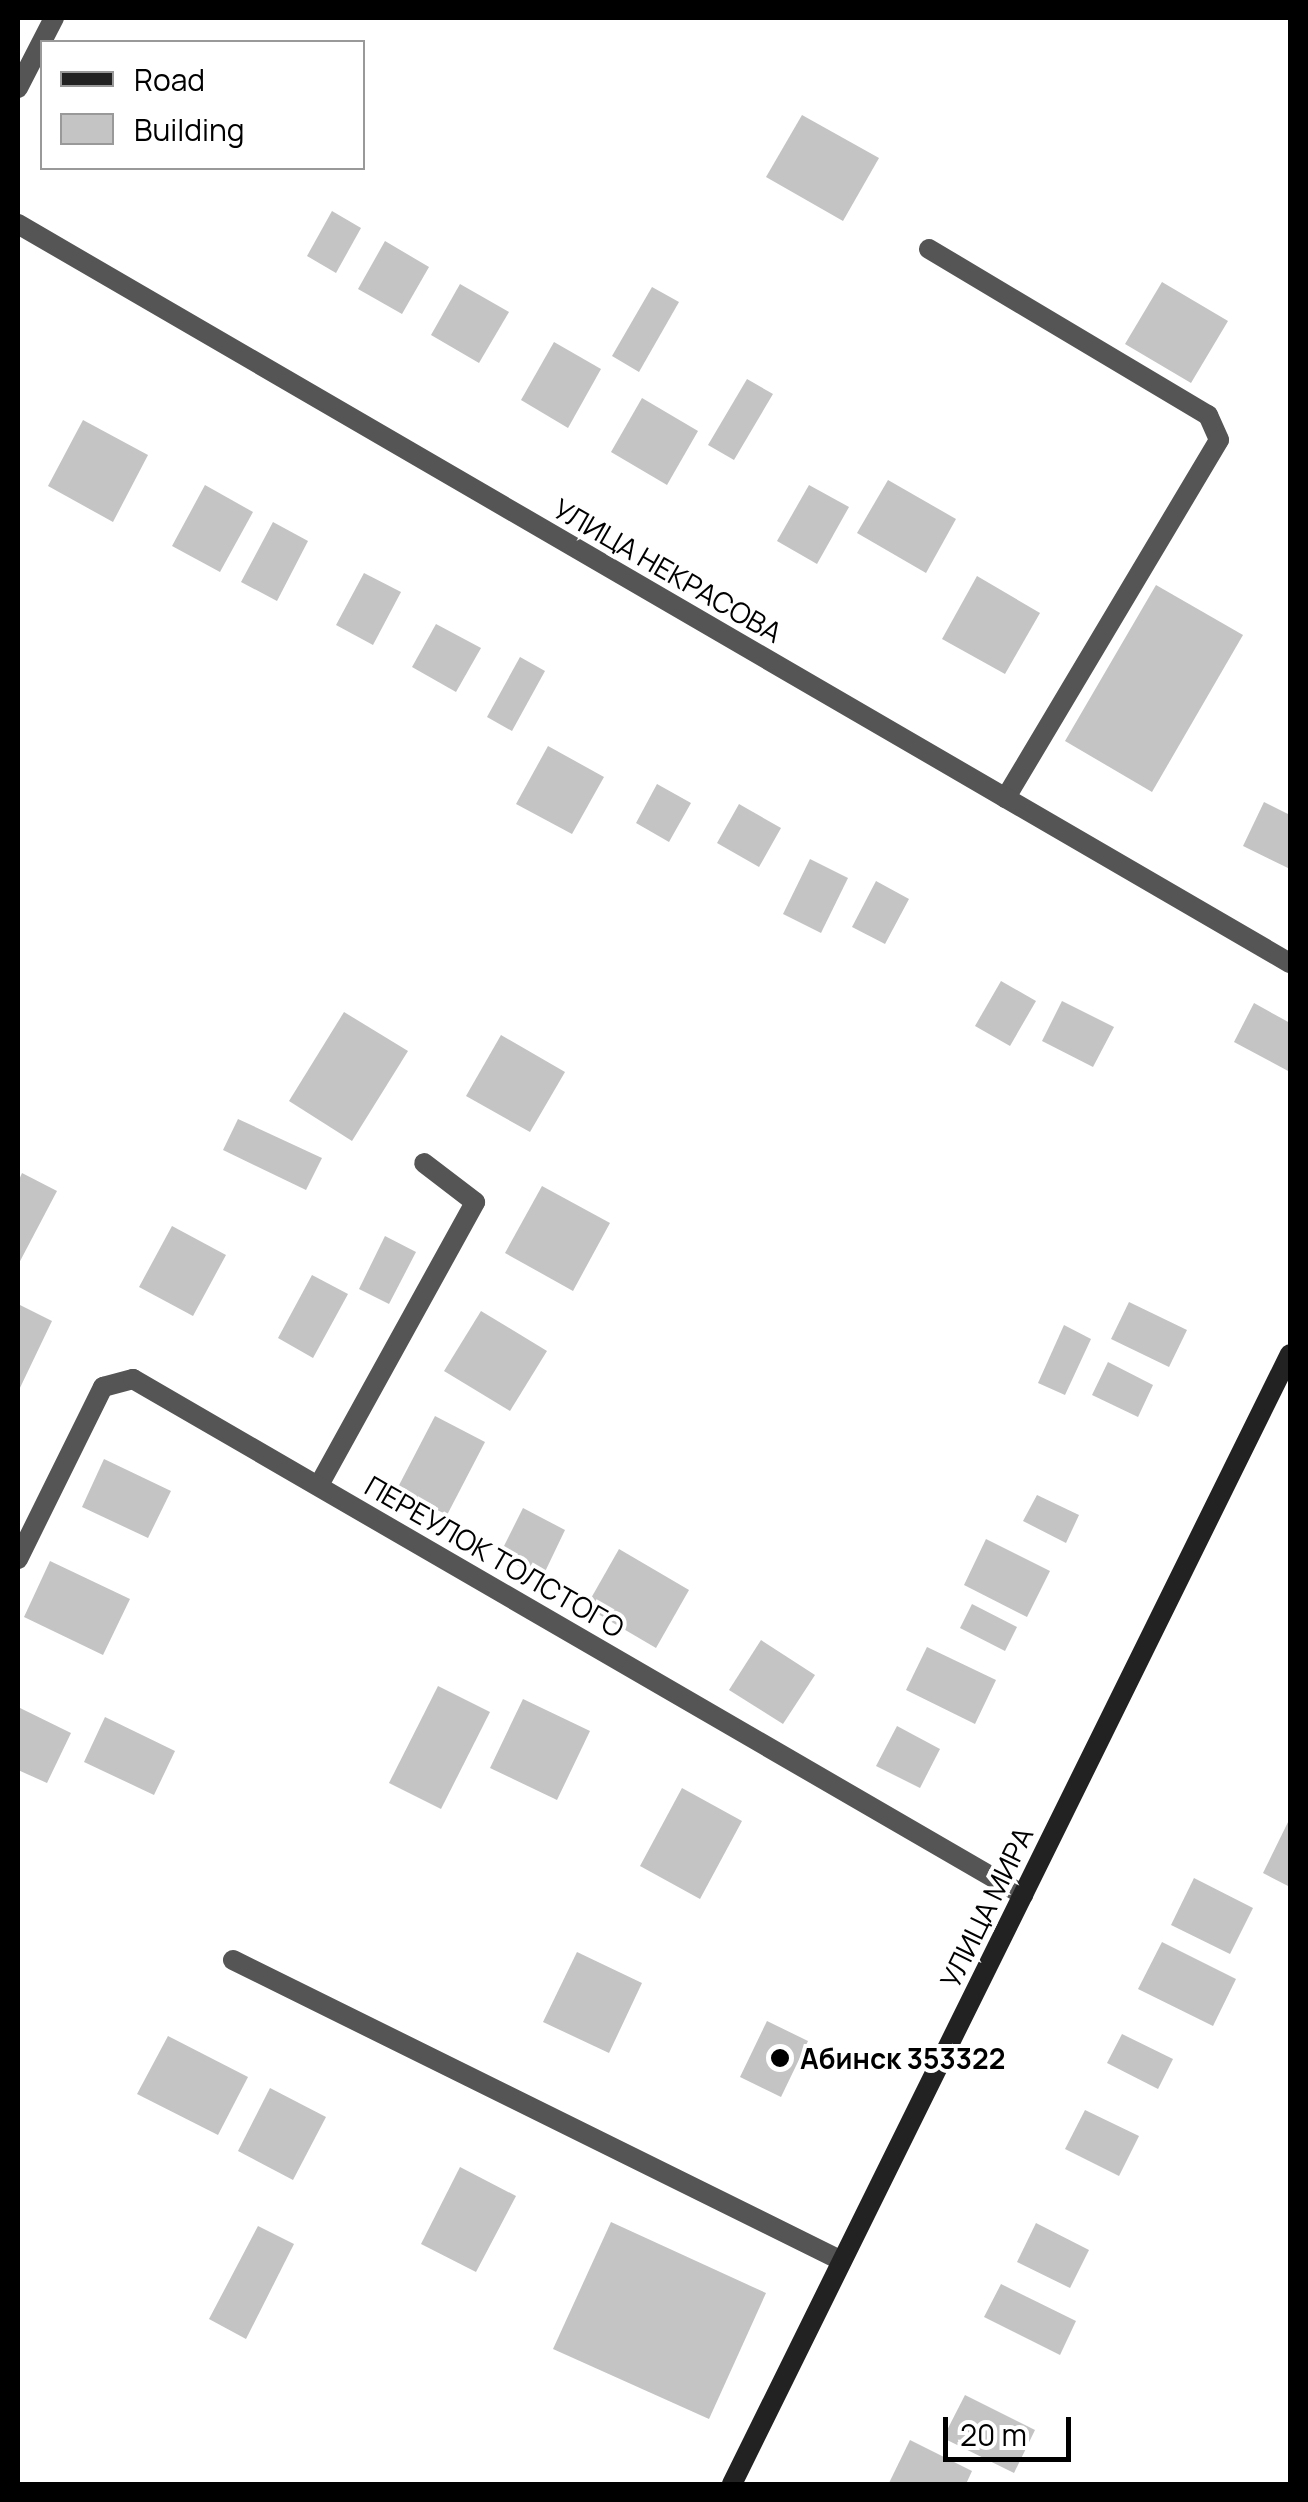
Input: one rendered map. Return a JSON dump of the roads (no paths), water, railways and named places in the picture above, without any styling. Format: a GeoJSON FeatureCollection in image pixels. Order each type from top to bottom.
{"type":"FeatureCollection","features":[{"type":"Feature","properties":{"kind":"main road","name":"УЛИЦА МИРА"},"geometry":{"type":"LineString","coordinates":[[732,2484],[1290,1354]]}},
{"type":"Feature","properties":{"kind":"street"},"geometry":{"type":"LineString","coordinates":[[18,88],[40,45]]}},
{"type":"Feature","properties":{"kind":"street","name":"УЛИЦА НЕКРАСОВА"},"geometry":{"type":"LineString","coordinates":[[18,224],[1290,963]]}},
{"type":"Feature","properties":{"kind":"street"},"geometry":{"type":"LineString","coordinates":[[929,248],[1208,415],[1220,440],[1006,798]]}},
{"type":"Feature","properties":{"kind":"street"},"geometry":{"type":"LineString","coordinates":[[319,1485],[475,1202],[424,1163]]}},
{"type":"Feature","properties":{"kind":"street","name":"ПЕРЕУЛОК ТОЛСТОГО"},"geometry":{"type":"LineString","coordinates":[[18,1559],[115,1377],[319,1485],[1023,1894]]}},
{"type":"Feature","properties":{"kind":"street"},"geometry":{"type":"LineString","coordinates":[[233,1960],[842,2260]]}},
{"type":"Feature","properties":{"kind":"place","name":"Абинск 353322"},"geometry":{"type":"Point","coordinates":[780,2058]}}]}
